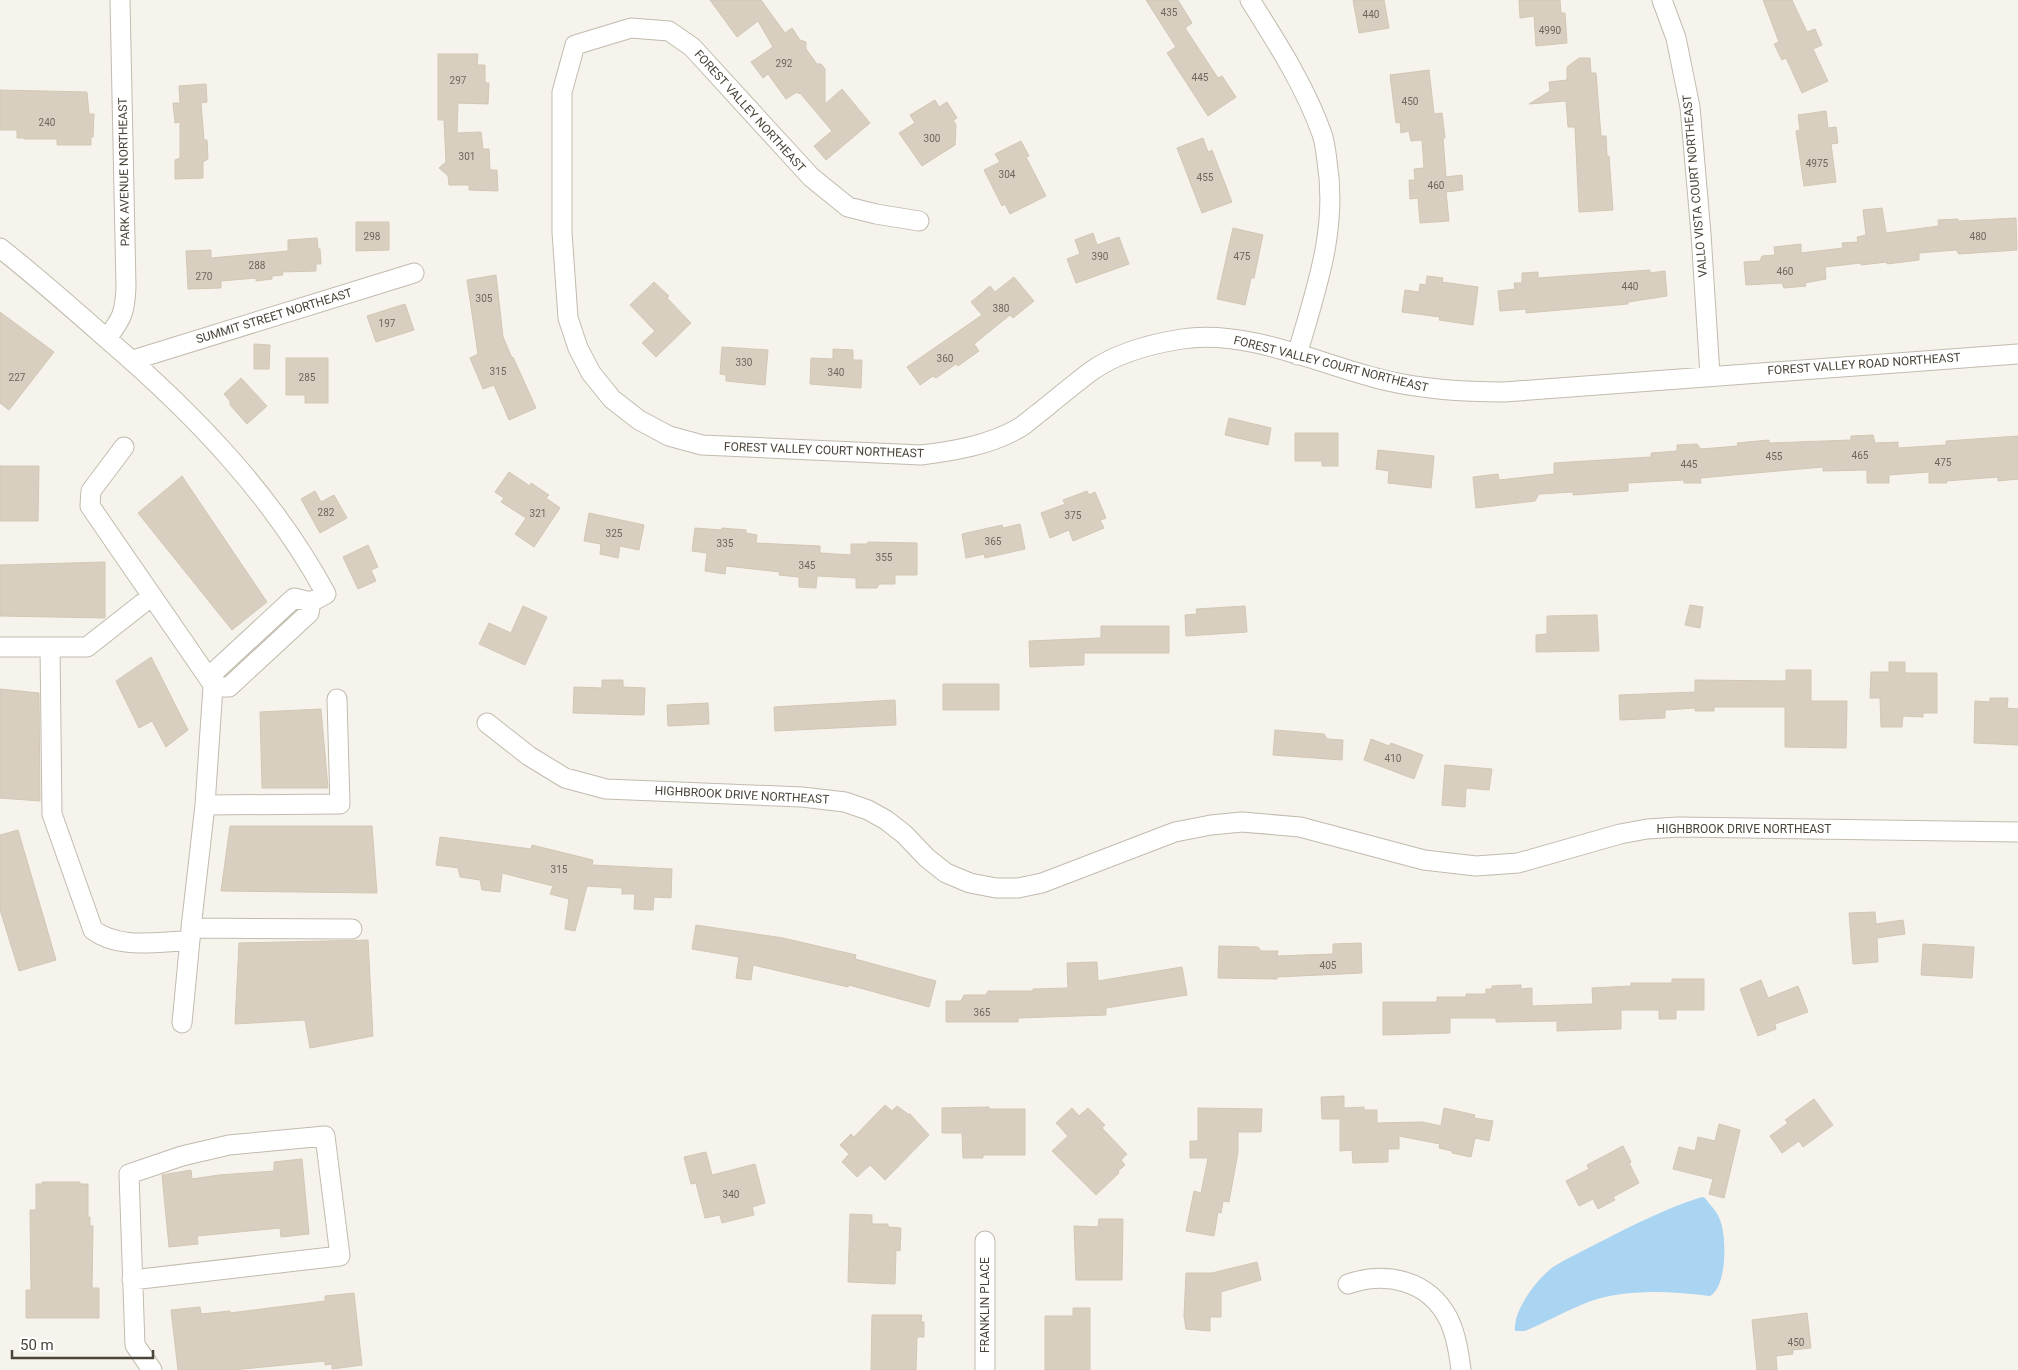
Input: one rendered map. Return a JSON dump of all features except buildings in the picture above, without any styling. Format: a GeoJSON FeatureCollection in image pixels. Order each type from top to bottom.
{"type":"FeatureCollection","features":[{"type":"Feature","properties":{"kind":"street","name":"PARK AVENUE NORTHEAST"},"geometry":{"type":"LineString","coordinates":[[107,338],[121,320],[125,309],[126,287],[120,0]]}},
{"type":"Feature","properties":{"kind":"street"},"geometry":{"type":"LineString","coordinates":[[1250,0],[1293,70],[1309,102],[1323,137],[1331,184],[1329,231],[1324,259],[1297,355]]}},
{"type":"Feature","properties":{"kind":"street","name":"VALLO VISTA COURT NORTHEAST"},"geometry":{"type":"LineString","coordinates":[[1662,0],[1676,38],[1690,107],[1701,234],[1710,375]]}},
{"type":"Feature","properties":{"kind":"street","name":"FOREST VALLEY NORTHEAST"},"geometry":{"type":"LineString","coordinates":[[576,45],[631,28],[669,31],[692,47],[811,177],[848,207],[919,221]]}},
{"type":"Feature","properties":{"kind":"street","name":"FOREST VALLEY COURT NORTHEAST"},"geometry":{"type":"LineString","coordinates":[[576,45],[562,92],[562,232],[568,318],[578,348],[591,372],[612,399],[639,420],[669,436],[702,445],[921,455],[946,452],[984,443],[1019,428],[1092,371],[1121,356],[1148,346],[1184,339],[1216,338],[1248,342],[1387,381],[1462,392],[1504,392],[1710,375]]}},
{"type":"Feature","properties":{"kind":"street"},"geometry":{"type":"LineString","coordinates":[[0,248],[42,280],[134,360],[233,459],[266,502],[316,576],[318,598],[309,613],[229,687],[214,686]]}},
{"type":"Feature","properties":{"kind":"street","name":"SUMMIT STREET NORTHEAST"},"geometry":{"type":"LineString","coordinates":[[134,360],[414,273]]}},
{"type":"Feature","properties":{"kind":"street","name":"FOREST VALLEY ROAD NORTHEAST"},"geometry":{"type":"LineString","coordinates":[[1710,375],[2018,354]]}},
{"type":"Feature","properties":{"kind":"street"},"geometry":{"type":"LineString","coordinates":[[124,447],[91,491],[90,506],[214,686],[205,805],[182,1023]]}},
{"type":"Feature","properties":{"kind":"street"},"geometry":{"type":"LineString","coordinates":[[0,647],[87,647],[152,596]]}},
{"type":"Feature","properties":{"kind":"street"},"geometry":{"type":"LineString","coordinates":[[50,647],[52,814],[93,930],[101,936],[123,942],[190,934],[352,929]]}},
{"type":"Feature","properties":{"kind":"street"},"geometry":{"type":"LineString","coordinates":[[205,805],[340,804],[337,699]]}},
{"type":"Feature","properties":{"kind":"street","name":"HIGHBROOK DRIVE NORTHEAST"},"geometry":{"type":"LineString","coordinates":[[487,723],[529,756],[565,778],[606,789],[818,798],[845,802],[868,810],[886,820],[904,834],[927,858],[946,872],[970,883],[996,888],[1018,888],[1042,882],[1175,832],[1208,825],[1242,822],[1300,827],[1424,860],[1476,866],[1518,863],[1620,834],[1663,828],[2018,832]]}},
{"type":"Feature","properties":{"kind":"street"},"geometry":{"type":"LineString","coordinates":[[132,1280],[340,1256],[325,1136],[229,1145],[182,1156],[129,1174],[132,1280],[134,1345],[152,1370]]}},
{"type":"Feature","properties":{"kind":"street","name":"FRANKLIN PLACE"},"geometry":{"type":"LineString","coordinates":[[985,1241],[985,1370]]}},
{"type":"Feature","properties":{"kind":"street"},"geometry":{"type":"LineString","coordinates":[[1348,1284],[1378,1277],[1394,1278],[1407,1282],[1424,1292],[1439,1305],[1447,1316],[1452,1328],[1461,1370]]}},
{"type":"Feature","properties":{"kind":"water"},"geometry":{"type":"Polygon","coordinates":[[[1702,1197],[1705,1198],[1717,1214],[1724,1238],[1724,1261],[1720,1283],[1716,1291],[1710,1296],[1661,1292],[1628,1293],[1581,1305],[1525,1331],[1515,1331],[1518,1314],[1527,1296],[1540,1279],[1553,1267],[1639,1222],[1702,1197]]]}}]}
